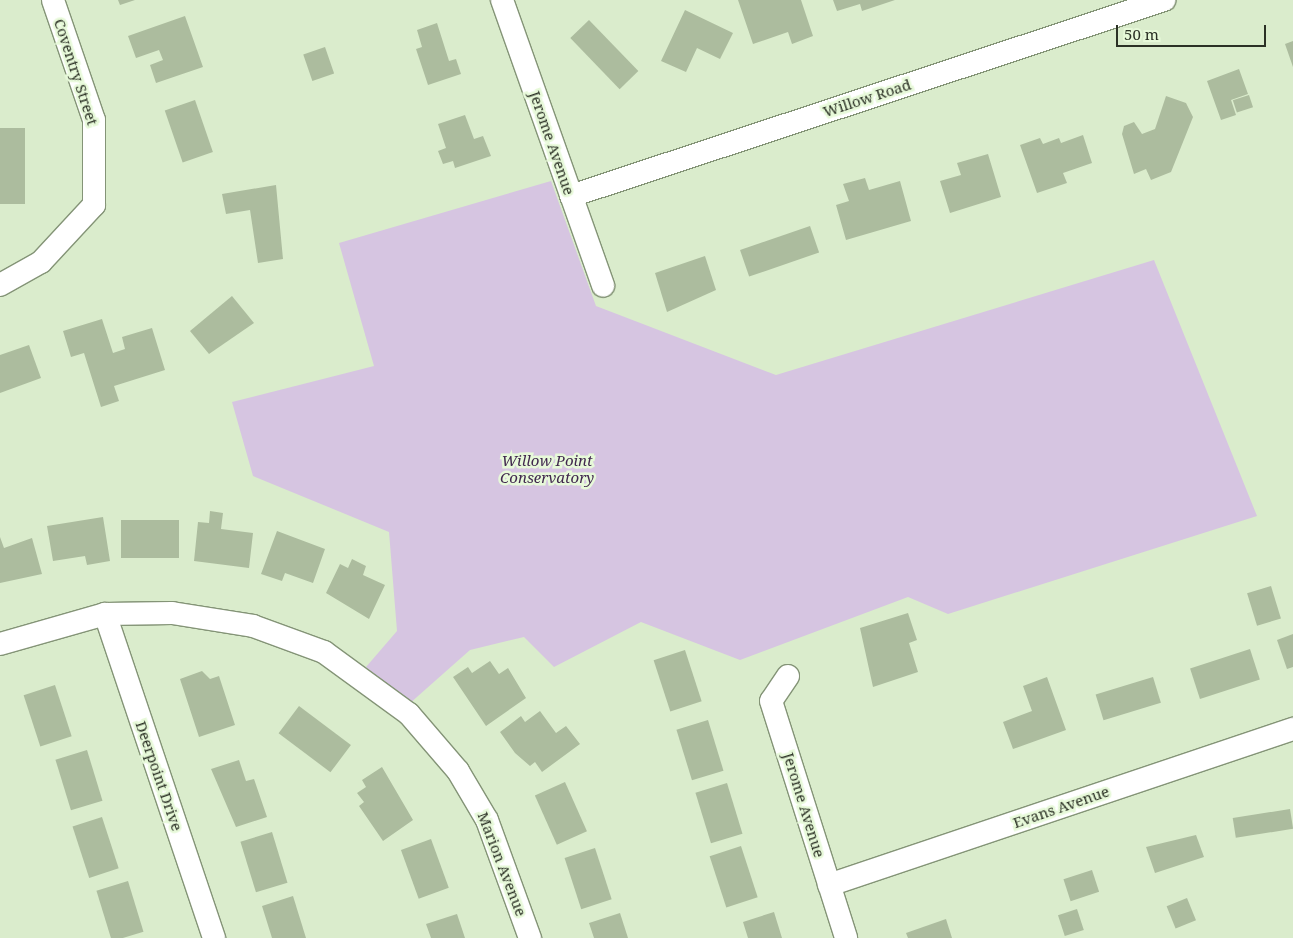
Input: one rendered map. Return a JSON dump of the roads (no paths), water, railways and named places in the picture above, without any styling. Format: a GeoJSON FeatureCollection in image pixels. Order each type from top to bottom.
{"type":"FeatureCollection","features":[{"type":"Feature","properties":{"kind":"street","name":"Coventry Street"},"geometry":{"type":"LineString","coordinates":[[0,285],[41,262],[94,206],[94,120],[53,0]]}},
{"type":"Feature","properties":{"kind":"street","name":"Jerome Avenue"},"geometry":{"type":"LineString","coordinates":[[502,0],[603,286]]}},
{"type":"Feature","properties":{"kind":"street","name":"Willow Road"},"geometry":{"type":"LineString","coordinates":[[571,196],[1164,0]]}},
{"type":"Feature","properties":{"kind":"street","name":"Marion Avenue"},"geometry":{"type":"LineString","coordinates":[[0,644],[105,614],[172,613],[253,626],[324,652],[380,690],[428,733],[474,796],[503,859],[530,938]]}},
{"type":"Feature","properties":{"kind":"street","name":"Deerpoint Drive"},"geometry":{"type":"LineString","coordinates":[[105,614],[214,938]]}},
{"type":"Feature","properties":{"kind":"street","name":"Jerome Avenue"},"geometry":{"type":"LineString","coordinates":[[788,676],[771,701],[846,938]]}},
{"type":"Feature","properties":{"kind":"street","name":"Evans Avenue"},"geometry":{"type":"LineString","coordinates":[[828,885],[1293,729]]}},
{"type":"Feature","properties":{"kind":"park label","name":"Willow Point Conservatory"},"geometry":{"type":"Point","coordinates":[547,468]}}]}
